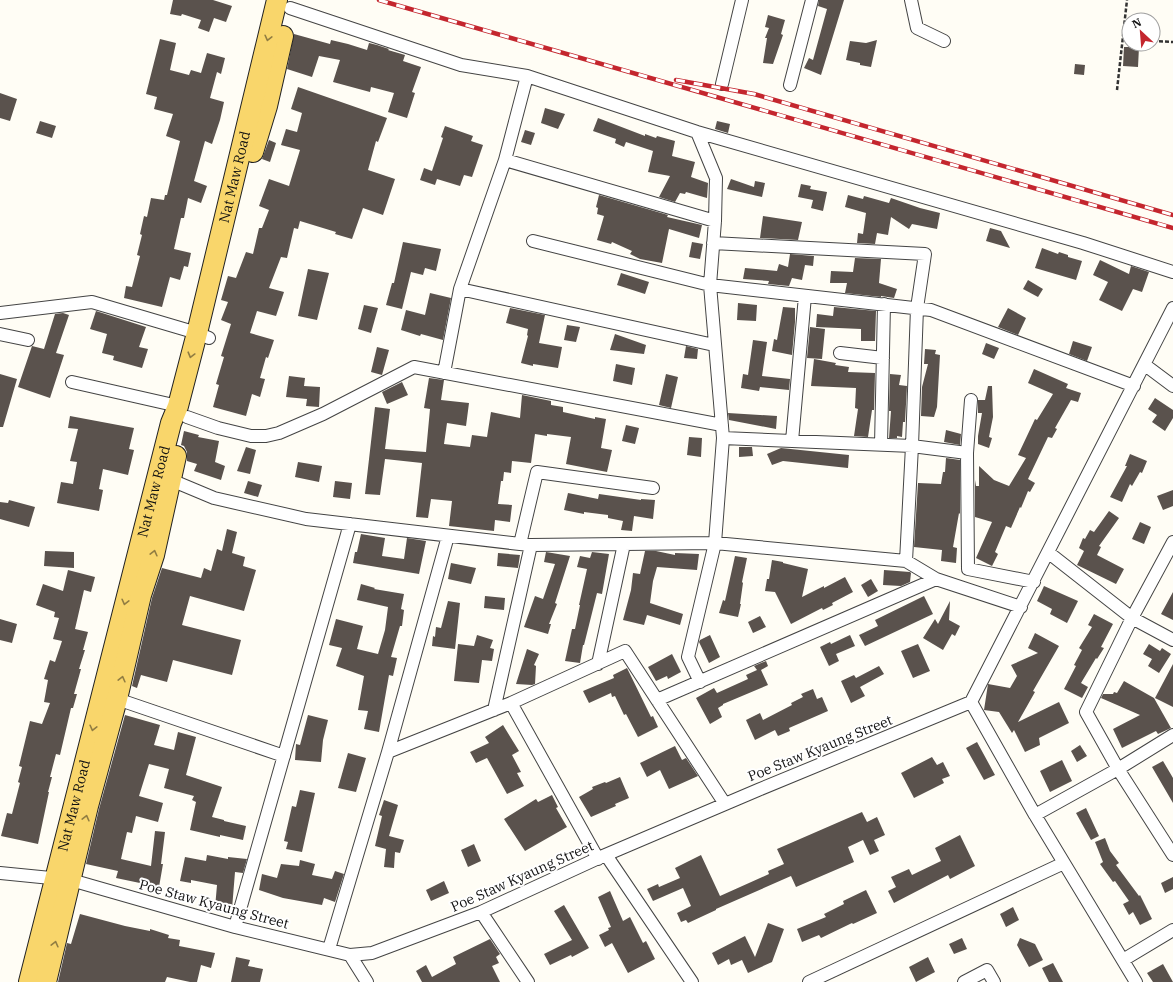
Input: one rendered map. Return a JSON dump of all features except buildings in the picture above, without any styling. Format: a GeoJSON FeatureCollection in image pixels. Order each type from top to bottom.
{"type":"FeatureCollection","features":[{"type":"Feature","properties":{"kind":"main road","name":"Nat Maw Road"},"geometry":{"type":"LineString","coordinates":[[46,982],[62,879],[164,480],[178,447],[182,411],[203,335],[216,301],[252,158],[267,106],[286,3]]}},
{"type":"Feature","properties":{"kind":"main road","name":"Nat Maw Road"},"geometry":{"type":"LineString","coordinates":[[29,982],[62,879],[88,806],[117,698],[142,595],[154,555],[164,480]]}},
{"type":"Feature","properties":{"kind":"street"},"geometry":{"type":"LineString","coordinates":[[722,84],[742,0]]}},
{"type":"Feature","properties":{"kind":"street"},"geometry":{"type":"LineString","coordinates":[[790,85],[812,0]]}},
{"type":"Feature","properties":{"kind":"street"},"geometry":{"type":"LineString","coordinates":[[911,0],[917,28],[944,41]]}},
{"type":"Feature","properties":{"kind":"street"},"geometry":{"type":"LineString","coordinates":[[286,3],[461,65],[527,76],[697,132],[1084,243],[1173,272]]}},
{"type":"Feature","properties":{"kind":"street"},"geometry":{"type":"LineString","coordinates":[[444,373],[460,289],[505,160],[527,76]]}},
{"type":"Feature","properties":{"kind":"street"},"geometry":{"type":"LineString","coordinates":[[697,132],[716,178],[715,221],[710,285],[723,438],[715,543],[688,657],[700,682]]}},
{"type":"Feature","properties":{"kind":"street"},"geometry":{"type":"LineString","coordinates":[[505,160],[715,221]]}},
{"type":"Feature","properties":{"kind":"street"},"geometry":{"type":"LineString","coordinates":[[533,241],[710,285],[931,310],[1134,386]]}},
{"type":"Feature","properties":{"kind":"street"},"geometry":{"type":"LineString","coordinates":[[713,243],[925,254],[917,308],[906,561]]}},
{"type":"Feature","properties":{"kind":"street"},"geometry":{"type":"LineString","coordinates":[[460,289],[714,345]]}},
{"type":"Feature","properties":{"kind":"street"},"geometry":{"type":"LineString","coordinates":[[792,441],[805,296]]}},
{"type":"Feature","properties":{"kind":"street"},"geometry":{"type":"LineString","coordinates":[[0,313],[92,302],[203,335]]}},
{"type":"Feature","properties":{"kind":"street"},"geometry":{"type":"LineString","coordinates":[[880,445],[884,304]]}},
{"type":"Feature","properties":{"kind":"street"},"geometry":{"type":"LineString","coordinates":[[1136,982],[1035,815],[971,702],[1034,582],[1173,308]]}},
{"type":"Feature","properties":{"kind":"street"},"geometry":{"type":"LineString","coordinates":[[0,334],[28,340]]}},
{"type":"Feature","properties":{"kind":"street"},"geometry":{"type":"LineString","coordinates":[[840,354],[883,358]]}},
{"type":"Feature","properties":{"kind":"street"},"geometry":{"type":"LineString","coordinates":[[1145,365],[1173,386]]}},
{"type":"Feature","properties":{"kind":"street"},"geometry":{"type":"LineString","coordinates":[[72,382],[182,411],[218,428],[251,436],[266,436],[280,433],[323,414],[414,367],[722,425]]}},
{"type":"Feature","properties":{"kind":"street"},"geometry":{"type":"LineString","coordinates":[[971,400],[967,453],[968,569],[1034,582]]}},
{"type":"Feature","properties":{"kind":"street"},"geometry":{"type":"LineString","coordinates":[[723,438],[912,446],[967,453]]}},
{"type":"Feature","properties":{"kind":"street"},"geometry":{"type":"LineString","coordinates":[[494,710],[526,545],[537,472],[653,488]]}},
{"type":"Feature","properties":{"kind":"street"},"geometry":{"type":"LineString","coordinates":[[164,480],[214,498],[306,519],[526,545],[715,543],[906,561],[936,579],[1021,607]]}},
{"type":"Feature","properties":{"kind":"street"},"geometry":{"type":"LineString","coordinates":[[235,927],[350,524]]}},
{"type":"Feature","properties":{"kind":"street"},"geometry":{"type":"LineString","coordinates":[[330,949],[388,752],[448,536]]}},
{"type":"Feature","properties":{"kind":"street"},"geometry":{"type":"LineString","coordinates":[[1173,542],[1132,618],[1086,712],[1118,768],[1173,855]]}},
{"type":"Feature","properties":{"kind":"street"},"geometry":{"type":"LineString","coordinates":[[598,664],[624,544]]}},
{"type":"Feature","properties":{"kind":"street"},"geometry":{"type":"LineString","coordinates":[[1048,553],[1132,618],[1173,640]]}},
{"type":"Feature","properties":{"kind":"street"},"geometry":{"type":"LineString","coordinates":[[657,700],[936,579]]}},
{"type":"Feature","properties":{"kind":"street"},"geometry":{"type":"LineString","coordinates":[[388,752],[511,703],[625,651],[725,804]]}},
{"type":"Feature","properties":{"kind":"street"},"geometry":{"type":"LineString","coordinates":[[117,698],[284,756]]}},
{"type":"Feature","properties":{"kind":"street","name":"Poe Staw Kyaung Street"},"geometry":{"type":"LineString","coordinates":[[0,873],[62,879],[235,927],[350,955],[372,953],[481,912],[602,857],[725,804],[971,702]]}},
{"type":"Feature","properties":{"kind":"street"},"geometry":{"type":"LineString","coordinates":[[511,703],[602,857],[692,982]]}},
{"type":"Feature","properties":{"kind":"street"},"geometry":{"type":"LineString","coordinates":[[1035,815],[1173,735]]}},
{"type":"Feature","properties":{"kind":"street"},"geometry":{"type":"LineString","coordinates":[[809,982],[1064,863]]}},
{"type":"Feature","properties":{"kind":"street"},"geometry":{"type":"LineString","coordinates":[[481,912],[528,982]]}},
{"type":"Feature","properties":{"kind":"street"},"geometry":{"type":"LineString","coordinates":[[1123,960],[1173,930]]}},
{"type":"Feature","properties":{"kind":"street"},"geometry":{"type":"LineString","coordinates":[[350,955],[367,982]]}},
{"type":"Feature","properties":{"kind":"street"},"geometry":{"type":"LineString","coordinates":[[964,982],[987,970],[994,982]]}},
{"type":"Feature","properties":{"kind":"path"},"geometry":{"type":"LineString","coordinates":[[1126,12],[1127,0]]}},
{"type":"Feature","properties":{"kind":"path"},"geometry":{"type":"LineString","coordinates":[[1161,41],[1173,42]]}},
{"type":"Feature","properties":{"kind":"path"},"geometry":{"type":"LineString","coordinates":[[1117,90],[1121,52]]}},
{"type":"Feature","properties":{"kind":"railway"},"geometry":{"type":"LineString","coordinates":[[379,0],[1173,228]]}},
{"type":"Feature","properties":{"kind":"railway"},"geometry":{"type":"LineString","coordinates":[[676,80],[754,94],[1173,215]]}}]}
